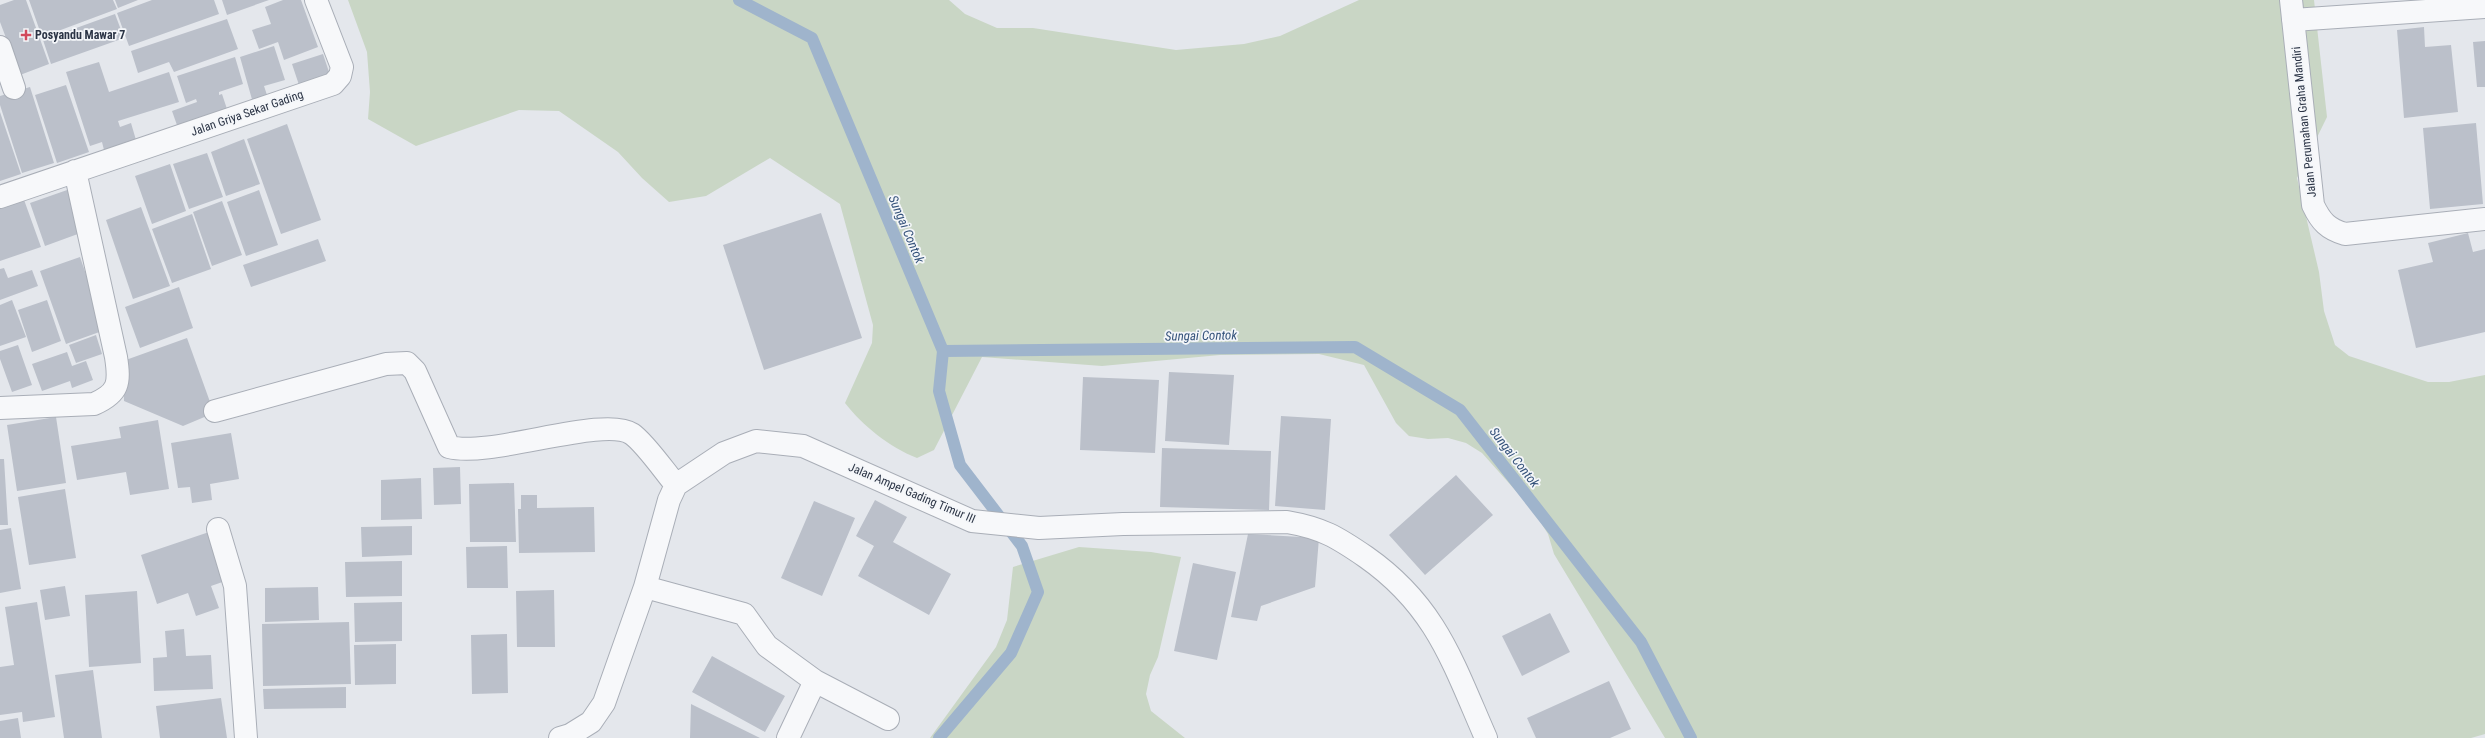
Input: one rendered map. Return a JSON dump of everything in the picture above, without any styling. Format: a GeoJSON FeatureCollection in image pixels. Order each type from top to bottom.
{"type":"FeatureCollection","features":[{"type":"Feature","properties":{"kind":"street","name":"Jalan Griya Sekar Gading"},"geometry":{"type":"LineString","coordinates":[[0,197],[333,84],[340,76],[342,67],[316,0]]}},
{"type":"Feature","properties":{"kind":"street","name":"Jalan Perumahan Graha Mandiri"},"geometry":{"type":"LineString","coordinates":[[2485,7],[2292,10],[2314,206],[2320,220],[2330,230],[2345,234],[2485,219]]}},
{"type":"Feature","properties":{"kind":"street"},"geometry":{"type":"LineString","coordinates":[[0,48],[14,88]]}},
{"type":"Feature","properties":{"kind":"street"},"geometry":{"type":"LineString","coordinates":[[0,408],[94,404],[107,398],[117,387],[118,373],[116,357],[74,171]]}},
{"type":"Feature","properties":{"kind":"street"},"geometry":{"type":"LineString","coordinates":[[216,411],[386,364],[407,363],[415,371],[449,447],[474,450],[609,429],[632,434],[676,485],[669,500],[645,587],[604,703],[591,722],[570,735],[560,738]]}},
{"type":"Feature","properties":{"kind":"street","name":"Jalan Ampel Gading Timur III"},"geometry":{"type":"LineString","coordinates":[[676,485],[724,453],[756,440],[803,446],[972,521],[1039,528],[1122,524],[1287,522],[1312,526],[1336,536],[1391,574],[1416,600],[1443,641],[1486,738]]}},
{"type":"Feature","properties":{"kind":"street"},"geometry":{"type":"LineString","coordinates":[[218,529],[235,586],[246,738]]}},
{"type":"Feature","properties":{"kind":"street"},"geometry":{"type":"LineString","coordinates":[[645,587],[744,614],[767,646],[815,681],[888,719]]}},
{"type":"Feature","properties":{"kind":"street"},"geometry":{"type":"LineString","coordinates":[[788,738],[815,681]]}},
{"type":"Feature","properties":{"kind":"green space"},"geometry":{"type":"Polygon","coordinates":[[[348,0],[949,0],[965,14],[997,28],[1033,28],[1176,50],[1244,44],[1280,36],[1359,0],[2314,0],[2327,117],[2297,178],[2319,272],[2324,311],[2335,345],[2349,356],[2428,382],[2449,382],[2485,375],[2485,734],[2471,738],[1665,738],[1554,554],[1548,534],[1533,510],[1482,453],[1466,443],[1448,438],[1428,439],[1409,436],[1396,423],[1364,365],[1319,354],[1220,355],[1102,366],[982,357],[934,450],[917,458],[896,448],[877,435],[852,412],[845,403],[872,343],[873,325],[840,204],[770,158],[706,196],[669,202],[642,178],[618,152],[559,111],[519,110],[416,146],[368,119],[370,92],[367,52],[348,0]]]}},
{"type":"Feature","properties":{"kind":"green space"},"geometry":{"type":"Polygon","coordinates":[[[1079,547],[1151,552],[1181,557],[1158,657],[1150,675],[1146,694],[1151,711],[1185,738],[930,738],[996,647],[1007,620],[1013,567],[1079,547]]]}},
{"type":"Feature","properties":{"kind":"building"},"geometry":{"type":"Polygon","coordinates":[[[14,0],[26,0],[49,64],[20,75],[0,22],[0,5],[14,0]]]}},
{"type":"Feature","properties":{"kind":"building"},"geometry":{"type":"Polygon","coordinates":[[[29,0],[113,0],[117,9],[42,37],[29,0]]]}},
{"type":"Feature","properties":{"kind":"building"},"geometry":{"type":"Polygon","coordinates":[[[115,0],[138,0],[118,8],[115,0]]]}},
{"type":"Feature","properties":{"kind":"building"},"geometry":{"type":"Polygon","coordinates":[[[152,0],[214,0],[219,14],[129,46],[117,13],[152,0]]]}},
{"type":"Feature","properties":{"kind":"building"},"geometry":{"type":"Polygon","coordinates":[[[222,0],[269,0],[227,15],[222,0]]]}},
{"type":"Feature","properties":{"kind":"building"},"geometry":{"type":"Polygon","coordinates":[[[283,0],[301,0],[318,47],[284,60],[278,42],[259,49],[252,30],[271,24],[265,7],[283,0]]]}},
{"type":"Feature","properties":{"kind":"building"},"geometry":{"type":"Polygon","coordinates":[[[115,14],[124,38],[51,64],[43,40],[115,14]]]}},
{"type":"Feature","properties":{"kind":"building"},"geometry":{"type":"Polygon","coordinates":[[[227,19],[238,49],[174,72],[169,62],[138,73],[131,51],[227,19]]]}},
{"type":"Feature","properties":{"kind":"building"},"geometry":{"type":"Polygon","coordinates":[[[2424,27],[2425,47],[2451,45],[2458,112],[2404,118],[2397,30],[2424,27]]]}},
{"type":"Feature","properties":{"kind":"building"},"geometry":{"type":"Polygon","coordinates":[[[2485,41],[2485,87],[2477,87],[2473,42],[2485,41]]]}},
{"type":"Feature","properties":{"kind":"building"},"geometry":{"type":"Polygon","coordinates":[[[274,46],[285,80],[264,86],[268,98],[253,103],[240,57],[274,46]]]}},
{"type":"Feature","properties":{"kind":"building"},"geometry":{"type":"Polygon","coordinates":[[[323,54],[331,78],[300,88],[292,64],[323,54]]]}},
{"type":"Feature","properties":{"kind":"building"},"geometry":{"type":"Polygon","coordinates":[[[235,57],[243,84],[219,92],[219,95],[222,94],[228,112],[178,128],[172,111],[197,102],[196,99],[186,103],[177,76],[235,57]]]}},
{"type":"Feature","properties":{"kind":"building"},"geometry":{"type":"Polygon","coordinates":[[[99,62],[109,92],[169,72],[179,102],[118,121],[120,127],[131,123],[136,140],[104,150],[102,142],[90,146],[66,72],[99,62]]]}},
{"type":"Feature","properties":{"kind":"building"},"geometry":{"type":"Polygon","coordinates":[[[66,85],[89,152],[57,163],[35,95],[66,85]]]}},
{"type":"Feature","properties":{"kind":"building"},"geometry":{"type":"Polygon","coordinates":[[[30,87],[54,163],[22,173],[0,105],[0,96],[30,87]]]}},
{"type":"Feature","properties":{"kind":"building"},"geometry":{"type":"Polygon","coordinates":[[[0,112],[21,174],[0,181],[0,112]]]}},
{"type":"Feature","properties":{"kind":"building"},"geometry":{"type":"Polygon","coordinates":[[[2476,123],[2483,204],[2430,209],[2423,128],[2476,123]]]}},
{"type":"Feature","properties":{"kind":"building"},"geometry":{"type":"Polygon","coordinates":[[[287,124],[321,220],[281,234],[247,139],[287,124]]]}},
{"type":"Feature","properties":{"kind":"building"},"geometry":{"type":"Polygon","coordinates":[[[244,139],[260,184],[226,196],[211,152],[244,139]]]}},
{"type":"Feature","properties":{"kind":"building"},"geometry":{"type":"Polygon","coordinates":[[[207,153],[223,197],[189,209],[173,164],[207,153]]]}},
{"type":"Feature","properties":{"kind":"building"},"geometry":{"type":"Polygon","coordinates":[[[170,164],[186,211],[152,224],[135,176],[170,164]]]}},
{"type":"Feature","properties":{"kind":"building"},"geometry":{"type":"Polygon","coordinates":[[[70,189],[86,231],[45,246],[30,203],[70,189]]]}},
{"type":"Feature","properties":{"kind":"building"},"geometry":{"type":"Polygon","coordinates":[[[259,190],[278,245],[246,256],[227,202],[259,190]]]}},
{"type":"Feature","properties":{"kind":"building"},"geometry":{"type":"Polygon","coordinates":[[[23,197],[41,247],[0,261],[0,205],[23,197]]]}},
{"type":"Feature","properties":{"kind":"building"},"geometry":{"type":"Polygon","coordinates":[[[222,201],[242,255],[212,266],[193,212],[222,201]]]}},
{"type":"Feature","properties":{"kind":"building"},"geometry":{"type":"Polygon","coordinates":[[[141,207],[170,286],[133,299],[106,220],[141,207]]]}},
{"type":"Feature","properties":{"kind":"building"},"geometry":{"type":"Polygon","coordinates":[[[821,213],[862,338],[764,370],[723,245],[821,213]]]}},
{"type":"Feature","properties":{"kind":"building"},"geometry":{"type":"Polygon","coordinates":[[[192,214],[211,269],[172,283],[152,229],[192,214]]]}},
{"type":"Feature","properties":{"kind":"building"},"geometry":{"type":"Polygon","coordinates":[[[2468,233],[2473,252],[2485,249],[2485,332],[2416,348],[2398,270],[2433,262],[2428,243],[2468,233]]]}},
{"type":"Feature","properties":{"kind":"building"},"geometry":{"type":"Polygon","coordinates":[[[318,239],[326,261],[251,287],[243,265],[318,239]]]}},
{"type":"Feature","properties":{"kind":"building"},"geometry":{"type":"Polygon","coordinates":[[[80,257],[105,330],[66,344],[40,271],[80,257]]]}},
{"type":"Feature","properties":{"kind":"building"},"geometry":{"type":"Polygon","coordinates":[[[4,268],[8,278],[32,270],[38,286],[0,300],[0,269],[4,268]]]}},
{"type":"Feature","properties":{"kind":"building"},"geometry":{"type":"Polygon","coordinates":[[[179,287],[193,328],[140,348],[125,307],[179,287]]]}},
{"type":"Feature","properties":{"kind":"building"},"geometry":{"type":"Polygon","coordinates":[[[12,300],[26,337],[0,346],[0,305],[12,300]]]}},
{"type":"Feature","properties":{"kind":"building"},"geometry":{"type":"Polygon","coordinates":[[[47,300],[61,341],[32,352],[18,310],[47,300]]]}},
{"type":"Feature","properties":{"kind":"building"},"geometry":{"type":"Polygon","coordinates":[[[96,335],[102,354],[76,363],[69,345],[96,335]]]}},
{"type":"Feature","properties":{"kind":"building"},"geometry":{"type":"Polygon","coordinates":[[[187,338],[214,413],[183,426],[124,401],[123,361],[187,338]]]}},
{"type":"Feature","properties":{"kind":"building"},"geometry":{"type":"Polygon","coordinates":[[[18,345],[32,385],[12,392],[0,359],[0,351],[18,345]]]}},
{"type":"Feature","properties":{"kind":"building"},"geometry":{"type":"Polygon","coordinates":[[[67,352],[72,366],[86,361],[93,380],[72,388],[70,381],[42,391],[32,364],[67,352]]]}},
{"type":"Feature","properties":{"kind":"building"},"geometry":{"type":"Polygon","coordinates":[[[1169,372],[1234,375],[1229,445],[1165,441],[1169,372]]]}},
{"type":"Feature","properties":{"kind":"building"},"geometry":{"type":"Polygon","coordinates":[[[1083,377],[1159,380],[1155,453],[1080,450],[1083,377]]]}},
{"type":"Feature","properties":{"kind":"building"},"geometry":{"type":"Polygon","coordinates":[[[1281,416],[1331,419],[1325,510],[1275,506],[1281,416]]]}},
{"type":"Feature","properties":{"kind":"building"},"geometry":{"type":"Polygon","coordinates":[[[56,417],[66,483],[17,491],[7,425],[56,417]]]}},
{"type":"Feature","properties":{"kind":"building"},"geometry":{"type":"Polygon","coordinates":[[[158,420],[169,489],[130,495],[126,472],[77,480],[71,446],[121,438],[119,427],[158,420]]]}},
{"type":"Feature","properties":{"kind":"building"},"geometry":{"type":"Polygon","coordinates":[[[231,433],[239,479],[210,484],[212,500],[192,503],[190,487],[178,488],[171,443],[231,433]]]}},
{"type":"Feature","properties":{"kind":"building"},"geometry":{"type":"Polygon","coordinates":[[[1162,448],[1271,451],[1269,510],[1160,507],[1162,448]]]}},
{"type":"Feature","properties":{"kind":"building"},"geometry":{"type":"Polygon","coordinates":[[[0,459],[4,459],[8,525],[0,525],[0,459]]]}},
{"type":"Feature","properties":{"kind":"building"},"geometry":{"type":"Polygon","coordinates":[[[460,467],[461,504],[434,505],[433,468],[460,467]]]}},
{"type":"Feature","properties":{"kind":"building"},"geometry":{"type":"Polygon","coordinates":[[[1456,475],[1493,515],[1425,575],[1389,535],[1456,475]]]}},
{"type":"Feature","properties":{"kind":"building"},"geometry":{"type":"Polygon","coordinates":[[[421,478],[422,519],[381,520],[381,480],[421,478]]]}},
{"type":"Feature","properties":{"kind":"building"},"geometry":{"type":"Polygon","coordinates":[[[514,483],[516,542],[470,542],[469,484],[514,483]]]}},
{"type":"Feature","properties":{"kind":"building"},"geometry":{"type":"Polygon","coordinates":[[[65,489],[76,558],[29,565],[18,497],[65,489]]]}},
{"type":"Feature","properties":{"kind":"building"},"geometry":{"type":"Polygon","coordinates":[[[521,495],[537,495],[537,508],[594,507],[595,552],[519,553],[518,509],[521,509],[521,495]]]}},
{"type":"Feature","properties":{"kind":"building"},"geometry":{"type":"Polygon","coordinates":[[[875,500],[907,517],[893,542],[951,574],[929,615],[858,576],[874,546],[856,536],[875,500]]]}},
{"type":"Feature","properties":{"kind":"building"},"geometry":{"type":"Polygon","coordinates":[[[814,501],[855,518],[822,596],[781,578],[814,501]]]}},
{"type":"Feature","properties":{"kind":"building"},"geometry":{"type":"Polygon","coordinates":[[[412,526],[412,555],[362,557],[361,527],[412,526]]]}},
{"type":"Feature","properties":{"kind":"building"},"geometry":{"type":"Polygon","coordinates":[[[11,528],[21,589],[0,593],[0,530],[11,528]]]}},
{"type":"Feature","properties":{"kind":"building"},"geometry":{"type":"Polygon","coordinates":[[[215,530],[231,579],[211,586],[219,608],[196,616],[188,593],[157,604],[141,555],[215,530]]]}},
{"type":"Feature","properties":{"kind":"building"},"geometry":{"type":"Polygon","coordinates":[[[1248,534],[1319,538],[1315,587],[1261,606],[1257,621],[1231,617],[1248,534]]]}},
{"type":"Feature","properties":{"kind":"building"},"geometry":{"type":"Polygon","coordinates":[[[507,546],[508,588],[467,588],[466,547],[507,546]]]}},
{"type":"Feature","properties":{"kind":"building"},"geometry":{"type":"Polygon","coordinates":[[[402,561],[402,596],[346,597],[345,562],[402,561]]]}},
{"type":"Feature","properties":{"kind":"building"},"geometry":{"type":"Polygon","coordinates":[[[1193,563],[1236,572],[1217,660],[1174,651],[1193,563]]]}},
{"type":"Feature","properties":{"kind":"building"},"geometry":{"type":"Polygon","coordinates":[[[65,586],[70,616],[45,620],[40,590],[65,586]]]}},
{"type":"Feature","properties":{"kind":"building"},"geometry":{"type":"Polygon","coordinates":[[[318,587],[319,620],[265,622],[265,588],[318,587]]]}},
{"type":"Feature","properties":{"kind":"building"},"geometry":{"type":"Polygon","coordinates":[[[554,590],[555,647],[517,647],[516,591],[554,590]]]}},
{"type":"Feature","properties":{"kind":"building"},"geometry":{"type":"Polygon","coordinates":[[[137,591],[141,663],[89,667],[85,595],[137,591]]]}},
{"type":"Feature","properties":{"kind":"building"},"geometry":{"type":"Polygon","coordinates":[[[37,602],[55,717],[23,722],[22,712],[0,715],[0,667],[14,665],[5,607],[37,602]]]}},
{"type":"Feature","properties":{"kind":"building"},"geometry":{"type":"Polygon","coordinates":[[[402,602],[402,641],[355,642],[354,603],[402,602]]]}},
{"type":"Feature","properties":{"kind":"building"},"geometry":{"type":"Polygon","coordinates":[[[1550,613],[1570,652],[1522,676],[1502,636],[1550,613]]]}},
{"type":"Feature","properties":{"kind":"building"},"geometry":{"type":"Polygon","coordinates":[[[349,622],[351,684],[263,686],[262,624],[349,622]]]}},
{"type":"Feature","properties":{"kind":"building"},"geometry":{"type":"Polygon","coordinates":[[[184,629],[186,656],[211,655],[213,689],[154,691],[153,658],[167,657],[165,631],[184,629]]]}},
{"type":"Feature","properties":{"kind":"building"},"geometry":{"type":"Polygon","coordinates":[[[507,634],[508,693],[472,694],[471,635],[507,634]]]}},
{"type":"Feature","properties":{"kind":"building"},"geometry":{"type":"Polygon","coordinates":[[[396,644],[396,684],[355,685],[354,645],[396,644]]]}},
{"type":"Feature","properties":{"kind":"building"},"geometry":{"type":"Polygon","coordinates":[[[712,656],[785,696],[765,732],[692,692],[712,656]]]}},
{"type":"Feature","properties":{"kind":"building"},"geometry":{"type":"Polygon","coordinates":[[[93,670],[102,738],[64,738],[55,675],[93,670]]]}},
{"type":"Feature","properties":{"kind":"building"},"geometry":{"type":"Polygon","coordinates":[[[1609,681],[1631,729],[1610,738],[1536,738],[1527,718],[1609,681]]]}},
{"type":"Feature","properties":{"kind":"building"},"geometry":{"type":"Polygon","coordinates":[[[346,687],[346,708],[264,709],[263,689],[346,687]]]}},
{"type":"Feature","properties":{"kind":"building"},"geometry":{"type":"Polygon","coordinates":[[[221,698],[227,738],[160,738],[156,706],[221,698]]]}},
{"type":"Feature","properties":{"kind":"building"},"geometry":{"type":"Polygon","coordinates":[[[691,704],[760,738],[690,738],[691,704]]]}},
{"type":"Feature","properties":{"kind":"building"},"geometry":{"type":"Polygon","coordinates":[[[18,718],[21,738],[0,738],[0,721],[18,718]]]}},
{"type":"Feature","properties":{"kind":"waterway","name":"Sungai Contok"},"geometry":{"type":"LineString","coordinates":[[739,0],[812,38],[943,351],[1355,347],[1460,410],[1641,642],[1691,738]]}},
{"type":"Feature","properties":{"kind":"waterway"},"geometry":{"type":"LineString","coordinates":[[939,738],[1011,653],[1038,592],[1022,546],[960,465],[939,391],[943,351]]}},
{"type":"Feature","properties":{"kind":"place","name":"Posyandu Mawar 7"},"geometry":{"type":"Point","coordinates":[26,35]}}]}
